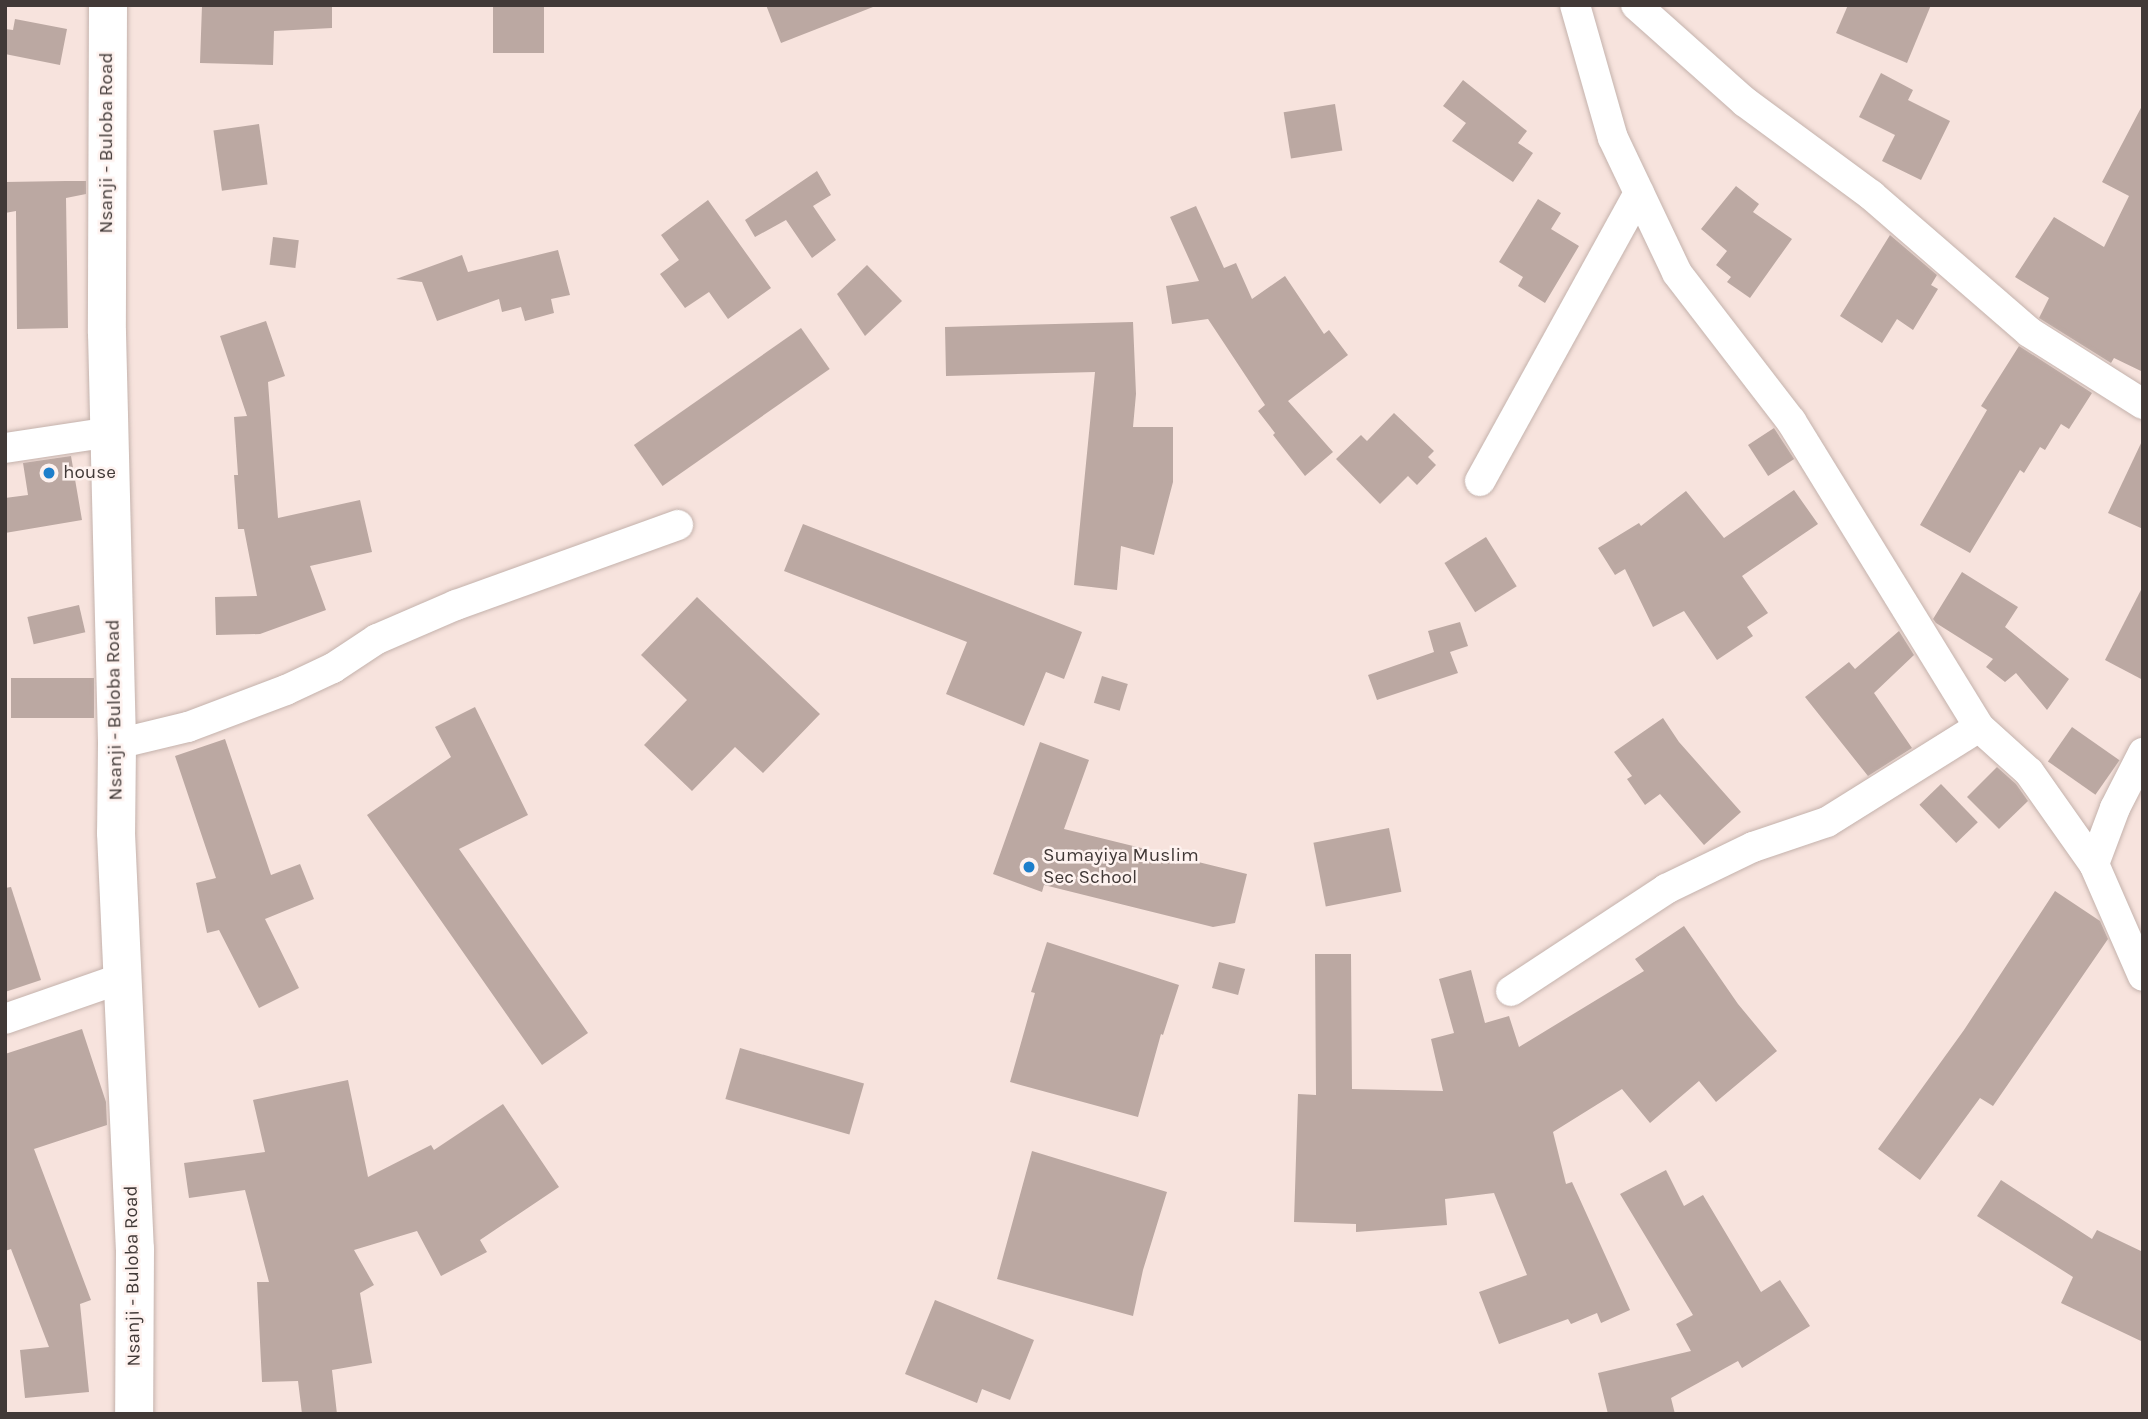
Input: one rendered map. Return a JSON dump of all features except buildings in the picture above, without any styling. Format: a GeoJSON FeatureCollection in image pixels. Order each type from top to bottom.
{"type":"FeatureCollection","features":[{"type":"Feature","properties":{"kind":"main road","name":"Nsanji - Buloba Road"},"geometry":{"type":"LineString","coordinates":[[108,5],[107,333],[117,744],[116,833],[125,977],[135,1249],[134,1414]]}},
{"type":"Feature","properties":{"kind":"street"},"geometry":{"type":"LineString","coordinates":[[1575,5],[1613,138],[1677,273],[1791,421],[1979,727],[2029,772],[2094,864],[2143,976]]}},
{"type":"Feature","properties":{"kind":"street"},"geometry":{"type":"LineString","coordinates":[[1636,5],[1745,102],[1871,195],[2029,332],[2143,404]]}},
{"type":"Feature","properties":{"kind":"street"},"geometry":{"type":"LineString","coordinates":[[1480,481],[1639,193]]}},
{"type":"Feature","properties":{"kind":"street"},"geometry":{"type":"LineString","coordinates":[[5,448],[111,432]]}},
{"type":"Feature","properties":{"kind":"street"},"geometry":{"type":"LineString","coordinates":[[117,744],[188,727],[286,690],[333,668],[377,639],[456,605],[678,525]]}},
{"type":"Feature","properties":{"kind":"street"},"geometry":{"type":"LineString","coordinates":[[1511,991],[1666,889],[1753,847],[1827,822],[1979,727]]}},
{"type":"Feature","properties":{"kind":"street"},"geometry":{"type":"LineString","coordinates":[[2094,864],[2115,808],[2143,753]]}},
{"type":"Feature","properties":{"kind":"street"},"geometry":{"type":"LineString","coordinates":[[5,1019],[125,977]]}},
{"type":"Feature","properties":{"kind":"place","name":"house"},"geometry":{"type":"Point","coordinates":[49,473]}},
{"type":"Feature","properties":{"kind":"place","name":"Sumayiya Muslim Sec School"},"geometry":{"type":"Point","coordinates":[1029,867]}}]}
